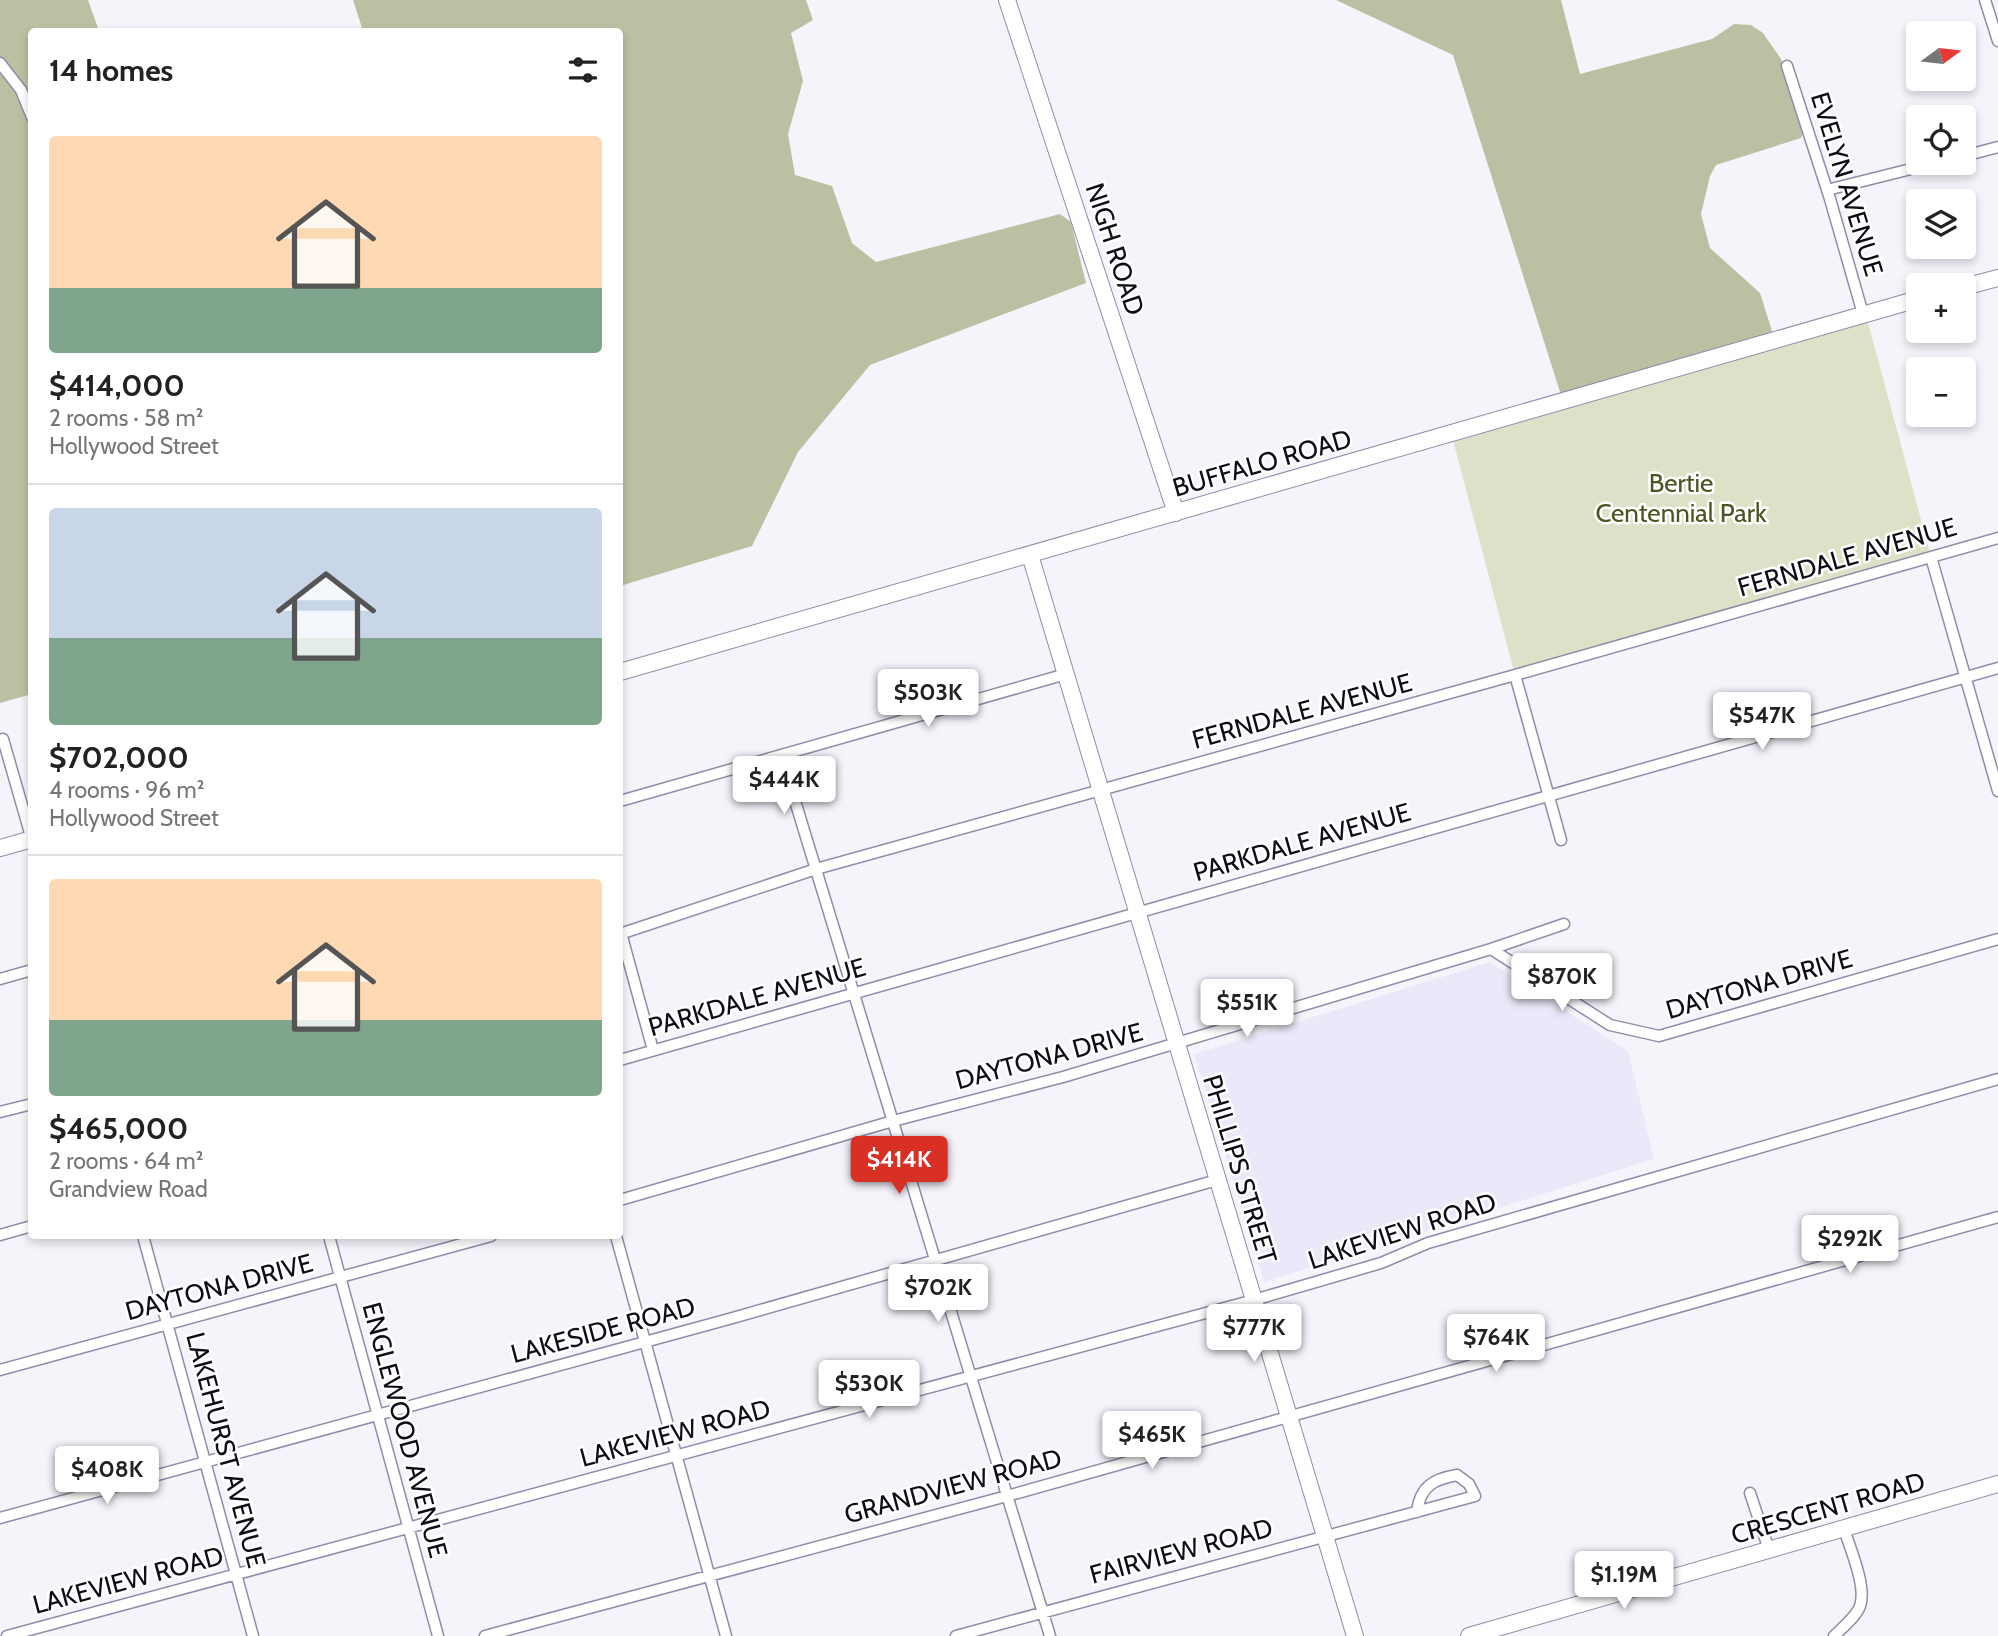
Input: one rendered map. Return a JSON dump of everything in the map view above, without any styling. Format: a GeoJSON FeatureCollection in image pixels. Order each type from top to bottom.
{"type":"FeatureCollection","features":[{"type":"Feature","properties":{"kind":"street","name":"NIGH ROAD"},"geometry":{"type":"LineString","coordinates":[[1007,0],[1176,513]]}},
{"type":"Feature","properties":{"kind":"street"},"geometry":{"type":"LineString","coordinates":[[1984,0],[1998,41]]}},
{"type":"Feature","properties":{"kind":"street"},"geometry":{"type":"LineString","coordinates":[[0,64],[21,90],[28,107]]}},
{"type":"Feature","properties":{"kind":"street","name":"EVELYN AVENUE"},"geometry":{"type":"LineString","coordinates":[[1787,66],[1863,314]]}},
{"type":"Feature","properties":{"kind":"street"},"geometry":{"type":"LineString","coordinates":[[1976,153],[1998,147]]}},
{"type":"Feature","properties":{"kind":"street"},"geometry":{"type":"LineString","coordinates":[[1827,190],[1906,170]]}},
{"type":"Feature","properties":{"kind":"street"},"geometry":{"type":"LineString","coordinates":[[1976,284],[1998,278]]}},
{"type":"Feature","properties":{"kind":"street","name":"BUFFALO ROAD"},"geometry":{"type":"LineString","coordinates":[[623,671],[1906,302]]}},
{"type":"Feature","properties":{"kind":"street","name":"FERNDALE AVENUE"},"geometry":{"type":"LineString","coordinates":[[623,932],[816,869],[1998,538]]}},
{"type":"Feature","properties":{"kind":"street","name":"PHILLIPS STREET"},"geometry":{"type":"LineString","coordinates":[[1030,555],[1355,1636]]}},
{"type":"Feature","properties":{"kind":"street"},"geometry":{"type":"LineString","coordinates":[[1931,557],[1998,791]]}},
{"type":"Feature","properties":{"kind":"street","name":"PARKDALE AVENUE"},"geometry":{"type":"LineString","coordinates":[[623,1058],[1998,668]]}},
{"type":"Feature","properties":{"kind":"street"},"geometry":{"type":"LineString","coordinates":[[623,800],[1066,674]]}},
{"type":"Feature","properties":{"kind":"street"},"geometry":{"type":"LineString","coordinates":[[1515,675],[1560,839]]}},
{"type":"Feature","properties":{"kind":"street"},"geometry":{"type":"LineString","coordinates":[[3,739],[28,828]]}},
{"type":"Feature","properties":{"kind":"street"},"geometry":{"type":"LineString","coordinates":[[781,755],[1050,1636]]}},
{"type":"Feature","properties":{"kind":"street"},"geometry":{"type":"LineString","coordinates":[[0,848],[28,840]]}},
{"type":"Feature","properties":{"kind":"street"},"geometry":{"type":"LineString","coordinates":[[1492,949],[1564,924]]}},
{"type":"Feature","properties":{"kind":"street","name":"DAYTONA DRIVE"},"geometry":{"type":"LineString","coordinates":[[623,1199],[893,1121],[1063,1077],[1492,949],[1610,1024],[1659,1036],[1998,939]]}},
{"type":"Feature","properties":{"kind":"street"},"geometry":{"type":"LineString","coordinates":[[623,944],[653,1050]]}},
{"type":"Feature","properties":{"kind":"street"},"geometry":{"type":"LineString","coordinates":[[0,979],[28,971]]}},
{"type":"Feature","properties":{"kind":"street","name":"LAKEVIEW ROAD"},"geometry":{"type":"LineString","coordinates":[[7,1636],[1254,1300],[1381,1263],[1428,1243],[1998,1079]]}},
{"type":"Feature","properties":{"kind":"street"},"geometry":{"type":"LineString","coordinates":[[0,1112],[28,1105]]}},
{"type":"Feature","properties":{"kind":"street","name":"LAKESIDE ROAD"},"geometry":{"type":"LineString","coordinates":[[0,1518],[936,1262],[1217,1180]]}},
{"type":"Feature","properties":{"kind":"street","name":"GRANDVIEW ROAD"},"geometry":{"type":"LineString","coordinates":[[485,1636],[1007,1496],[1998,1217]]}},
{"type":"Feature","properties":{"kind":"street"},"geometry":{"type":"LineString","coordinates":[[0,1235],[28,1227]]}},
{"type":"Feature","properties":{"kind":"street","name":"LAKEHURST AVENUE"},"geometry":{"type":"LineString","coordinates":[[144,1239],[253,1636]]}},
{"type":"Feature","properties":{"kind":"street","name":"ENGLEWOOD AVENUE"},"geometry":{"type":"LineString","coordinates":[[330,1239],[438,1636]]}},
{"type":"Feature","properties":{"kind":"street","name":"DAYTONA DRIVE"},"geometry":{"type":"LineString","coordinates":[[0,1370],[480,1239]]}},
{"type":"Feature","properties":{"kind":"street"},"geometry":{"type":"LineString","coordinates":[[617,1239],[726,1636]]}},
{"type":"Feature","properties":{"kind":"street","name":"FAIRVIEW ROAD"},"geometry":{"type":"LineString","coordinates":[[957,1636],[1325,1535],[1417,1512],[1464,1500],[1475,1496],[1469,1484],[1457,1475],[1436,1479],[1425,1488],[1418,1501],[1417,1512]]}},
{"type":"Feature","properties":{"kind":"street","name":"CRESCENT ROAD"},"geometry":{"type":"LineString","coordinates":[[1469,1636],[1998,1485]]}},
{"type":"Feature","properties":{"kind":"street"},"geometry":{"type":"LineString","coordinates":[[1750,1493],[1769,1550]]}},
{"type":"Feature","properties":{"kind":"street"},"geometry":{"type":"LineString","coordinates":[[1834,1636],[1860,1606],[1861,1587],[1844,1529]]}},
{"type":"Feature","properties":{"kind":"shaded area"},"geometry":{"type":"Polygon","coordinates":[[[1490,962],[1628,1051],[1654,1159],[1264,1282],[1194,1054],[1490,962]]]}},
{"type":"Feature","properties":{"kind":"green space"},"geometry":{"type":"Polygon","coordinates":[[[0,0],[88,0],[98,28],[28,28],[28,695],[0,703],[0,0]]]}},
{"type":"Feature","properties":{"kind":"green space"},"geometry":{"type":"Polygon","coordinates":[[[353,0],[806,0],[813,20],[791,33],[803,81],[788,134],[795,175],[832,186],[852,243],[876,262],[1060,214],[1071,222],[1086,283],[870,365],[798,452],[752,546],[623,585],[623,28],[362,28],[353,0]]]}},
{"type":"Feature","properties":{"kind":"green space"},"geometry":{"type":"Polygon","coordinates":[[[1336,0],[1561,0],[1580,74],[1712,39],[1734,24],[1751,25],[1763,33],[1781,59],[1805,126],[1801,138],[1716,165],[1710,176],[1701,214],[1710,248],[1760,293],[1773,334],[1561,395],[1453,55],[1336,0]]]}},
{"type":"Feature","properties":{"kind":"green space","name":"Bertie Centennial Park"},"geometry":{"type":"Polygon","coordinates":[[[1866,315],[1931,557],[1515,675],[1451,433],[1866,315]]]}}]}
